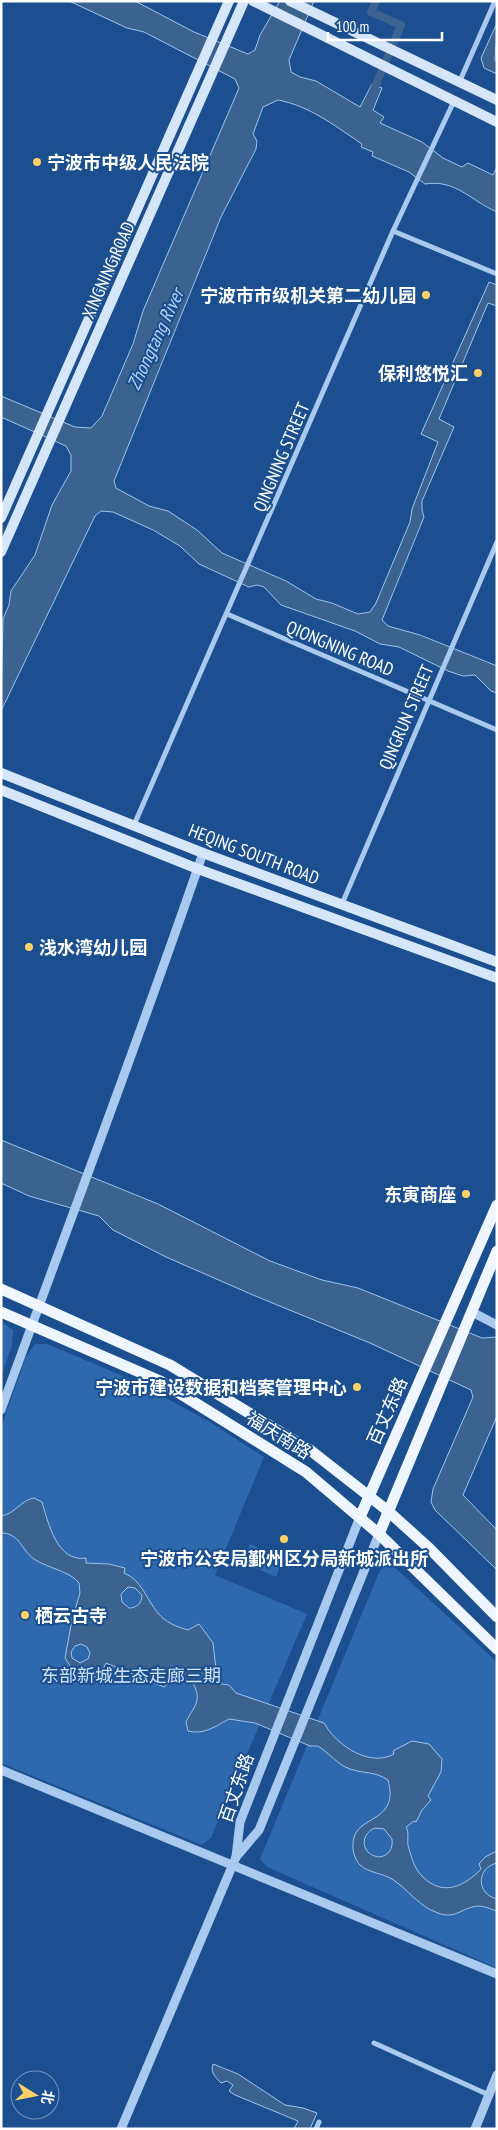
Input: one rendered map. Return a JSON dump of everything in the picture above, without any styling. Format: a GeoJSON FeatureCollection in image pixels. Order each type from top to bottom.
{"type":"FeatureCollection","features":[{"type":"Feature","properties":{"kind":"main road"},"geometry":{"type":"LineString","coordinates":[[1,518],[229,1]]}},
{"type":"Feature","properties":{"kind":"main road","name":"XINGNING ROAD"},"geometry":{"type":"LineString","coordinates":[[1,552],[244,1]]}},
{"type":"Feature","properties":{"kind":"main road"},"geometry":{"type":"LineString","coordinates":[[254,1],[497,122]]}},
{"type":"Feature","properties":{"kind":"main road"},"geometry":{"type":"LineString","coordinates":[[290,1],[497,100]]}},
{"type":"Feature","properties":{"kind":"main road","name":"HEQING SOUTH ROAD"},"geometry":{"type":"LineString","coordinates":[[1,773],[203,853],[497,962]]}},
{"type":"Feature","properties":{"kind":"main road","name":"HEQING SOUTH ROAD"},"geometry":{"type":"LineString","coordinates":[[1,790],[198,869],[497,978]]}},
{"type":"Feature","properties":{"kind":"main road","name":"百丈东路"},"geometry":{"type":"LineString","coordinates":[[360,1517],[497,1205]]}},
{"type":"Feature","properties":{"kind":"main road","name":"百丈东路"},"geometry":{"type":"LineString","coordinates":[[379,1534],[497,1252]]}},
{"type":"Feature","properties":{"kind":"main road","name":"福庆南路"},"geometry":{"type":"LineString","coordinates":[[1,1289],[170,1365],[310,1450],[388,1511],[429,1548],[497,1617]]}},
{"type":"Feature","properties":{"kind":"main road","name":"福庆南路"},"geometry":{"type":"LineString","coordinates":[[1,1312],[160,1381],[306,1472],[379,1534],[497,1649]]}},
{"type":"Feature","properties":{"kind":"street"},"geometry":{"type":"LineString","coordinates":[[459,83],[495,1]]}},
{"type":"Feature","properties":{"kind":"street","name":"QINGNING STREET"},"geometry":{"type":"LineString","coordinates":[[134,825],[393,232],[454,100]]}},
{"type":"Feature","properties":{"kind":"street"},"geometry":{"type":"LineString","coordinates":[[393,232],[497,274]]}},
{"type":"Feature","properties":{"kind":"street","name":"QINGRUN STREET"},"geometry":{"type":"LineString","coordinates":[[341,905],[427,700],[497,542]]}},
{"type":"Feature","properties":{"kind":"street","name":"QIONGNING ROAD"},"geometry":{"type":"LineString","coordinates":[[227,614],[497,730]]}},
{"type":"Feature","properties":{"kind":"street"},"geometry":{"type":"LineString","coordinates":[[1,1410],[91,1170],[203,853]]}},
{"type":"Feature","properties":{"kind":"street"},"geometry":{"type":"LineString","coordinates":[[472,1312],[497,1325]]}},
{"type":"Feature","properties":{"kind":"street","name":"百丈东路"},"geometry":{"type":"LineString","coordinates":[[234,1862],[240,1822],[360,1517]]}},
{"type":"Feature","properties":{"kind":"street","name":"百丈东路"},"geometry":{"type":"LineString","coordinates":[[234,1862],[258,1830],[379,1534]]}},
{"type":"Feature","properties":{"kind":"street"},"geometry":{"type":"LineString","coordinates":[[1,1770],[174,1840],[234,1862],[497,1974]]}},
{"type":"Feature","properties":{"kind":"street"},"geometry":{"type":"LineString","coordinates":[[121,2129],[234,1862]]}},
{"type":"Feature","properties":{"kind":"street"},"geometry":{"type":"LineString","coordinates":[[374,2043],[493,2096]]}},
{"type":"Feature","properties":{"kind":"street"},"geometry":{"type":"LineString","coordinates":[[475,2129],[493,2096],[497,2076]]}},
{"type":"Feature","properties":{"kind":"street"},"geometry":{"type":"LineString","coordinates":[[316,2129],[318,2122]]}},
{"type":"Feature","properties":{"kind":"green space"},"geometry":{"type":"Polygon","coordinates":[[[1,1321],[13,1330],[12,1346],[1,1376],[1,1321]]]}},
{"type":"Feature","properties":{"kind":"green space","name":"东部新城生态走廊三期"},"geometry":{"type":"Polygon","coordinates":[[[35,1344],[47,1344],[135,1381],[208,1421],[264,1457],[215,1575],[307,1614],[211,1838],[202,1845],[1,1763],[1,1427],[26,1357],[35,1344]]]}},
{"type":"Feature","properties":{"kind":"green space"},"geometry":{"type":"Polygon","coordinates":[[[250,1544],[284,1558],[276,1577],[242,1562],[250,1544]]]}},
{"type":"Feature","properties":{"kind":"green space"},"geometry":{"type":"Polygon","coordinates":[[[391,1564],[497,1662],[497,1968],[267,1867],[260,1859],[378,1575],[383,1566],[391,1564]]]}},
{"type":"Feature","properties":{"kind":"water","name":"Zhongtang River"},"geometry":{"type":"Polygon","coordinates":[[[69,1],[135,1],[194,32],[248,54],[255,50],[260,35],[280,1],[314,1],[289,60],[291,72],[300,77],[316,81],[360,107],[372,84],[382,88],[373,110],[384,117],[380,123],[422,142],[443,158],[462,167],[468,163],[493,175],[497,167],[497,212],[455,188],[436,183],[425,184],[409,172],[372,156],[373,152],[361,147],[362,144],[301,107],[278,100],[263,107],[253,134],[257,141],[256,149],[221,217],[114,481],[116,488],[149,506],[168,511],[197,530],[222,553],[286,581],[316,599],[332,603],[358,614],[370,612],[376,603],[410,522],[412,509],[438,442],[421,434],[489,282],[497,285],[497,306],[488,303],[439,419],[454,427],[422,501],[424,517],[382,620],[388,626],[420,635],[497,666],[497,693],[491,691],[475,675],[463,676],[448,671],[399,647],[380,644],[355,631],[281,605],[264,587],[257,585],[249,587],[199,564],[180,546],[153,530],[113,512],[101,511],[95,516],[1,711],[3,619],[9,605],[11,591],[35,555],[52,505],[71,471],[71,455],[66,446],[1,417],[1,396],[75,427],[91,428],[102,416],[133,344],[143,311],[239,88],[235,79],[144,32],[127,28],[69,1]]]}},
{"type":"Feature","properties":{"kind":"water"},"geometry":{"type":"Polygon","coordinates":[[[497,23],[495,60],[497,62],[497,74],[484,68],[481,58],[497,23]]]}},
{"type":"Feature","properties":{"kind":"water"},"geometry":{"type":"Polygon","coordinates":[[[1,1140],[158,1204],[270,1261],[322,1280],[358,1288],[482,1338],[497,1337],[497,1416],[463,1495],[497,1530],[497,1570],[435,1510],[431,1502],[433,1489],[473,1397],[471,1390],[370,1343],[166,1257],[113,1230],[99,1216],[29,1196],[1,1183],[1,1140]]]}},
{"type":"Feature","properties":{"kind":"water"},"geometry":{"type":"Polygon","coordinates":[[[34,1498],[42,1502],[55,1539],[68,1554],[76,1558],[86,1558],[86,1563],[109,1564],[125,1568],[124,1573],[140,1585],[154,1608],[164,1619],[188,1630],[199,1624],[213,1643],[217,1678],[221,1684],[229,1685],[236,1693],[324,1723],[330,1732],[344,1745],[368,1757],[386,1757],[394,1754],[393,1751],[412,1741],[429,1744],[442,1759],[441,1772],[428,1796],[431,1800],[422,1810],[416,1822],[414,1821],[406,1827],[408,1846],[414,1864],[420,1874],[431,1883],[438,1887],[454,1887],[475,1875],[481,1869],[479,1864],[485,1857],[497,1851],[497,1863],[485,1870],[481,1881],[485,1892],[497,1899],[497,1911],[478,1906],[450,1915],[438,1913],[425,1907],[392,1879],[367,1870],[359,1863],[353,1850],[356,1832],[383,1812],[390,1799],[388,1780],[383,1777],[350,1769],[341,1765],[318,1746],[310,1746],[255,1723],[229,1719],[205,1731],[188,1731],[186,1722],[196,1704],[197,1695],[193,1683],[183,1678],[172,1681],[164,1687],[106,1663],[99,1678],[73,1670],[65,1658],[72,1620],[80,1593],[79,1583],[70,1575],[34,1559],[16,1539],[1,1533],[1,1516],[10,1513],[29,1499],[34,1498]],[[128,1587],[121,1594],[122,1602],[129,1608],[132,1608],[140,1603],[142,1595],[135,1588],[128,1587]],[[81,1644],[75,1646],[71,1652],[72,1658],[80,1663],[88,1659],[90,1653],[87,1647],[81,1644]],[[375,1828],[370,1831],[364,1840],[366,1849],[374,1856],[386,1855],[391,1849],[392,1839],[384,1829],[375,1828]]]}},
{"type":"Feature","properties":{"kind":"water"},"geometry":{"type":"Polygon","coordinates":[[[213,2064],[238,2074],[285,2105],[317,2113],[310,2129],[294,2129],[298,2121],[229,2091],[233,2085],[227,2081],[221,2083],[219,2081],[213,2072],[213,2064]]]}},
{"type":"Feature","properties":{"kind":"waterway"},"geometry":{"type":"LineString","coordinates":[[372,94],[401,25],[371,12],[376,1]]}},
{"type":"Feature","properties":{"kind":"place","name":"宁波市中级人民法院"},"geometry":{"type":"Point","coordinates":[37,162]}},
{"type":"Feature","properties":{"kind":"place","name":"宁波市市级机关第二幼儿园"},"geometry":{"type":"Point","coordinates":[426,295]}},
{"type":"Feature","properties":{"kind":"place","name":"保利悠悦汇"},"geometry":{"type":"Point","coordinates":[478,373]}},
{"type":"Feature","properties":{"kind":"place","name":"浅水湾幼儿园"},"geometry":{"type":"Point","coordinates":[29,947]}},
{"type":"Feature","properties":{"kind":"place","name":"东寅商座"},"geometry":{"type":"Point","coordinates":[466,1194]}},
{"type":"Feature","properties":{"kind":"place","name":"宁波市建设数据和档案管理中心"},"geometry":{"type":"Point","coordinates":[357,1387]}},
{"type":"Feature","properties":{"kind":"place","name":"宁波市公安局鄞州区分局新城派出所"},"geometry":{"type":"Point","coordinates":[284,1539]}},
{"type":"Feature","properties":{"kind":"place","name":"栖云古寺"},"geometry":{"type":"Point","coordinates":[25,1615]}}]}
